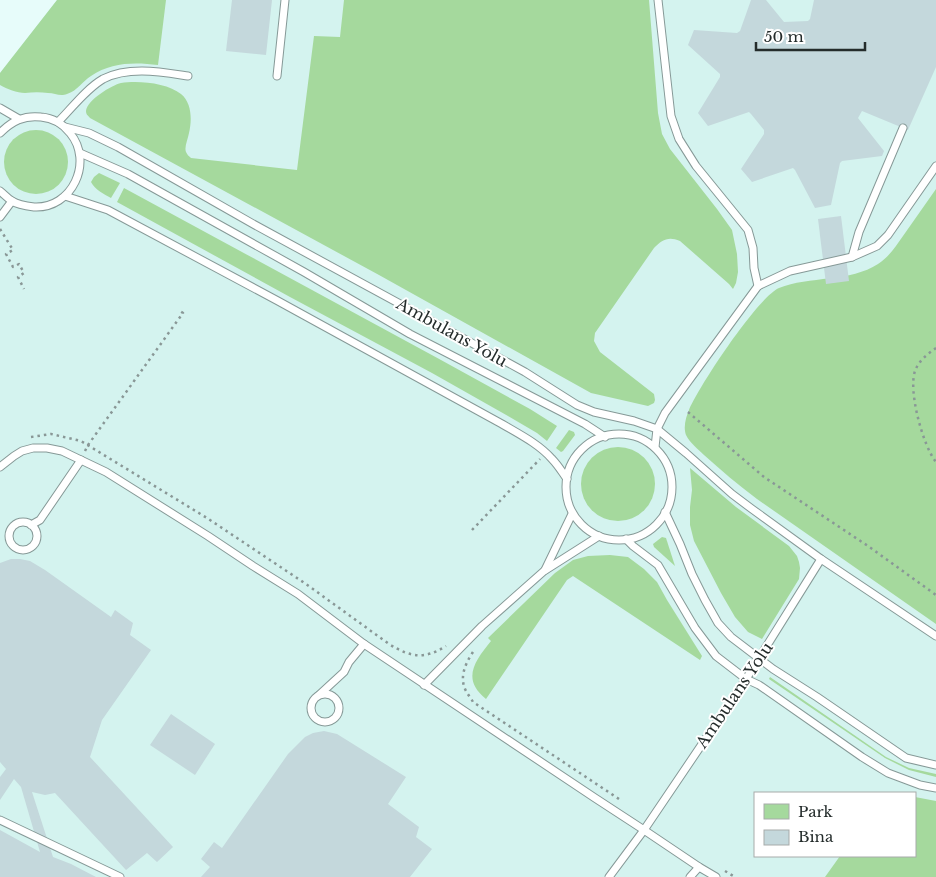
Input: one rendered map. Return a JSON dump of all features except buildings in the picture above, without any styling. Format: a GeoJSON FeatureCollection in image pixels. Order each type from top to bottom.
{"type":"FeatureCollection","features":[{"type":"Feature","properties":{"kind":"lane"},"geometry":{"type":"LineString","coordinates":[[277,76],[285,0]]}},
{"type":"Feature","properties":{"kind":"lane"},"geometry":{"type":"LineString","coordinates":[[658,0],[671,116],[679,139],[696,166],[748,230],[753,248],[754,268],[758,286]]}},
{"type":"Feature","properties":{"kind":"lane"},"geometry":{"type":"LineString","coordinates":[[0,191],[12,201],[25,206],[39,207],[52,204],[64,196],[75,184],[80,169],[80,152],[74,138],[62,125],[92,87],[102,80],[113,75],[139,71],[188,76]]}},
{"type":"Feature","properties":{"kind":"lane"},"geometry":{"type":"LineString","coordinates":[[0,108],[19,119],[0,133]]}},
{"type":"Feature","properties":{"kind":"lane","name":"Ambulans Yolu"},"geometry":{"type":"LineString","coordinates":[[19,119],[32,116],[46,117],[62,125],[89,133],[118,147],[255,225],[525,372],[577,405],[594,412],[634,421],[657,429],[732,494],[821,559],[936,636]]}},
{"type":"Feature","properties":{"kind":"lane"},"geometry":{"type":"LineString","coordinates":[[852,258],[859,232],[903,128]]}},
{"type":"Feature","properties":{"kind":"lane"},"geometry":{"type":"LineString","coordinates":[[80,152],[128,174],[304,272],[410,334],[586,424],[605,437]]}},
{"type":"Feature","properties":{"kind":"lane"},"geometry":{"type":"LineString","coordinates":[[655,447],[657,429],[665,413],[758,286],[790,271],[852,258],[877,246],[888,235],[936,166]]}},
{"type":"Feature","properties":{"kind":"lane"},"geometry":{"type":"LineString","coordinates":[[64,196],[116,214],[502,424],[546,452],[566,479]]}},
{"type":"Feature","properties":{"kind":"lane"},"geometry":{"type":"LineString","coordinates":[[0,216],[12,201]]}},
{"type":"Feature","properties":{"kind":"lane"},"geometry":{"type":"LineString","coordinates":[[615,434],[632,436],[655,447],[669,469],[672,486],[670,503],[662,518],[650,530],[634,538],[626,539],[616,540],[599,536],[584,527],[572,514],[567,496],[566,479],[572,462],[583,448],[593,441],[615,434]]}},
{"type":"Feature","properties":{"kind":"lane"},"geometry":{"type":"LineString","coordinates":[[0,467],[22,451],[33,448],[47,448],[62,451],[114,477],[298,594],[364,644],[424,685],[716,877]]}},
{"type":"Feature","properties":{"kind":"lane"},"geometry":{"type":"LineString","coordinates":[[31,526],[40,520],[81,460]]}},
{"type":"Feature","properties":{"kind":"lane"},"geometry":{"type":"LineString","coordinates":[[665,512],[692,574],[718,623],[731,637],[759,659],[906,758],[936,765]]}},
{"type":"Feature","properties":{"kind":"lane"},"geometry":{"type":"LineString","coordinates":[[544,571],[572,514]]}},
{"type":"Feature","properties":{"kind":"lane"},"geometry":{"type":"LineString","coordinates":[[424,685],[482,626],[544,571],[599,536]]}},
{"type":"Feature","properties":{"kind":"lane"},"geometry":{"type":"LineString","coordinates":[[626,539],[658,565],[695,628],[716,656],[746,679],[759,685],[888,773],[920,785],[936,788]]}},
{"type":"Feature","properties":{"kind":"lane","name":"Ambulans Yolu"},"geometry":{"type":"LineString","coordinates":[[609,877],[644,830],[746,679],[821,559]]}},
{"type":"Feature","properties":{"kind":"lane"},"geometry":{"type":"LineString","coordinates":[[319,695],[344,672],[364,644]]}},
{"type":"Feature","properties":{"kind":"lane"},"geometry":{"type":"LineString","coordinates":[[0,820],[120,877]]}},
{"type":"Feature","properties":{"kind":"lane"},"geometry":{"type":"LineString","coordinates":[[690,877],[699,867]]}},
{"type":"Feature","properties":{"kind":"path"},"geometry":{"type":"LineString","coordinates":[[0,229],[13,250],[6,254],[12,268],[19,264],[24,273],[18,277],[24,289]]}},
{"type":"Feature","properties":{"kind":"path"},"geometry":{"type":"LineString","coordinates":[[81,460],[88,445],[169,328],[183,313],[180,311]]}},
{"type":"Feature","properties":{"kind":"path"},"geometry":{"type":"LineString","coordinates":[[936,348],[922,359],[915,371],[913,387],[923,436],[936,462]]}},
{"type":"Feature","properties":{"kind":"path"},"geometry":{"type":"LineString","coordinates":[[688,412],[764,477],[868,546],[936,595]]}},
{"type":"Feature","properties":{"kind":"path"},"geometry":{"type":"LineString","coordinates":[[24,439],[51,434],[81,441],[207,518],[306,584],[404,653],[412,655],[430,654],[444,648],[449,643]]}},
{"type":"Feature","properties":{"kind":"path"},"geometry":{"type":"LineString","coordinates":[[472,530],[546,452]]}},
{"type":"Feature","properties":{"kind":"path"},"geometry":{"type":"LineString","coordinates":[[474,650],[464,669],[465,690],[473,702],[626,804]]}},
{"type":"Feature","properties":{"kind":"path"},"geometry":{"type":"LineString","coordinates":[[719,867],[734,877]]}},
{"type":"Feature","properties":{"kind":"shaded area"},"geometry":{"type":"Polygon","coordinates":[[[57,0],[936,0],[936,877],[0,877],[0,73],[57,0]]]}},
{"type":"Feature","properties":{"kind":"green space"},"geometry":{"type":"Polygon","coordinates":[[[57,0],[166,0],[158,65],[132,63],[107,68],[91,76],[71,93],[64,95],[40,92],[22,93],[0,85],[0,73],[57,0]]]}},
{"type":"Feature","properties":{"kind":"green space"},"geometry":{"type":"Polygon","coordinates":[[[344,0],[649,0],[658,113],[662,134],[670,149],[732,230],[737,254],[738,272],[733,289],[680,241],[666,240],[654,248],[595,333],[594,341],[600,352],[654,394],[654,403],[648,406],[591,393],[90,118],[86,113],[87,107],[95,98],[117,84],[136,82],[169,87],[185,98],[189,107],[191,123],[186,150],[191,158],[297,170],[314,36],[340,37],[344,0]]]}},
{"type":"Feature","properties":{"kind":"green space"},"geometry":{"type":"Polygon","coordinates":[[[36,130],[48,132],[59,139],[66,150],[68,162],[66,174],[59,185],[48,192],[36,194],[24,192],[13,185],[6,174],[4,162],[6,150],[13,139],[24,132],[36,130]]]}},
{"type":"Feature","properties":{"kind":"green space"},"geometry":{"type":"Polygon","coordinates":[[[99,173],[120,183],[111,198],[97,190],[91,182],[99,173]]]}},
{"type":"Feature","properties":{"kind":"green space"},"geometry":{"type":"Polygon","coordinates":[[[124,188],[441,360],[557,426],[547,441],[537,433],[432,373],[117,202],[124,188]]]}},
{"type":"Feature","properties":{"kind":"green space"},"geometry":{"type":"Polygon","coordinates":[[[936,189],[936,624],[750,494],[694,446],[686,435],[685,429],[689,410],[704,382],[757,307],[779,288],[791,284],[855,274],[878,264],[895,247],[936,189]]]}},
{"type":"Feature","properties":{"kind":"green space"},"geometry":{"type":"Polygon","coordinates":[[[569,430],[574,432],[575,435],[561,452],[556,448],[569,430]]]}},
{"type":"Feature","properties":{"kind":"green space"},"geometry":{"type":"Polygon","coordinates":[[[618,447],[632,450],[644,458],[652,470],[655,484],[652,498],[644,510],[632,518],[618,521],[604,518],[592,510],[584,498],[581,484],[584,470],[592,458],[604,450],[618,447]]]}},
{"type":"Feature","properties":{"kind":"green space"},"geometry":{"type":"Polygon","coordinates":[[[690,468],[736,507],[789,546],[797,556],[800,568],[799,579],[762,639],[748,632],[735,617],[694,541],[690,525],[692,490],[690,468]]]}},
{"type":"Feature","properties":{"kind":"green space"},"geometry":{"type":"Polygon","coordinates":[[[662,537],[666,538],[675,566],[654,547],[653,544],[662,537]]]}},
{"type":"Feature","properties":{"kind":"green space"},"geometry":{"type":"Polygon","coordinates":[[[610,555],[628,557],[657,582],[702,656],[700,660],[573,576],[567,580],[486,699],[478,692],[472,677],[473,670],[491,641],[488,638],[555,573],[573,560],[588,556],[610,555]]]}},
{"type":"Feature","properties":{"kind":"green space"},"geometry":{"type":"Polygon","coordinates":[[[770,677],[886,757],[909,768],[936,774],[936,777],[909,770],[885,758],[769,679],[770,677]]]}},
{"type":"Feature","properties":{"kind":"green space"},"geometry":{"type":"Polygon","coordinates":[[[916,797],[936,801],[936,877],[825,877],[839,857],[916,857],[916,797]]]}}]}
